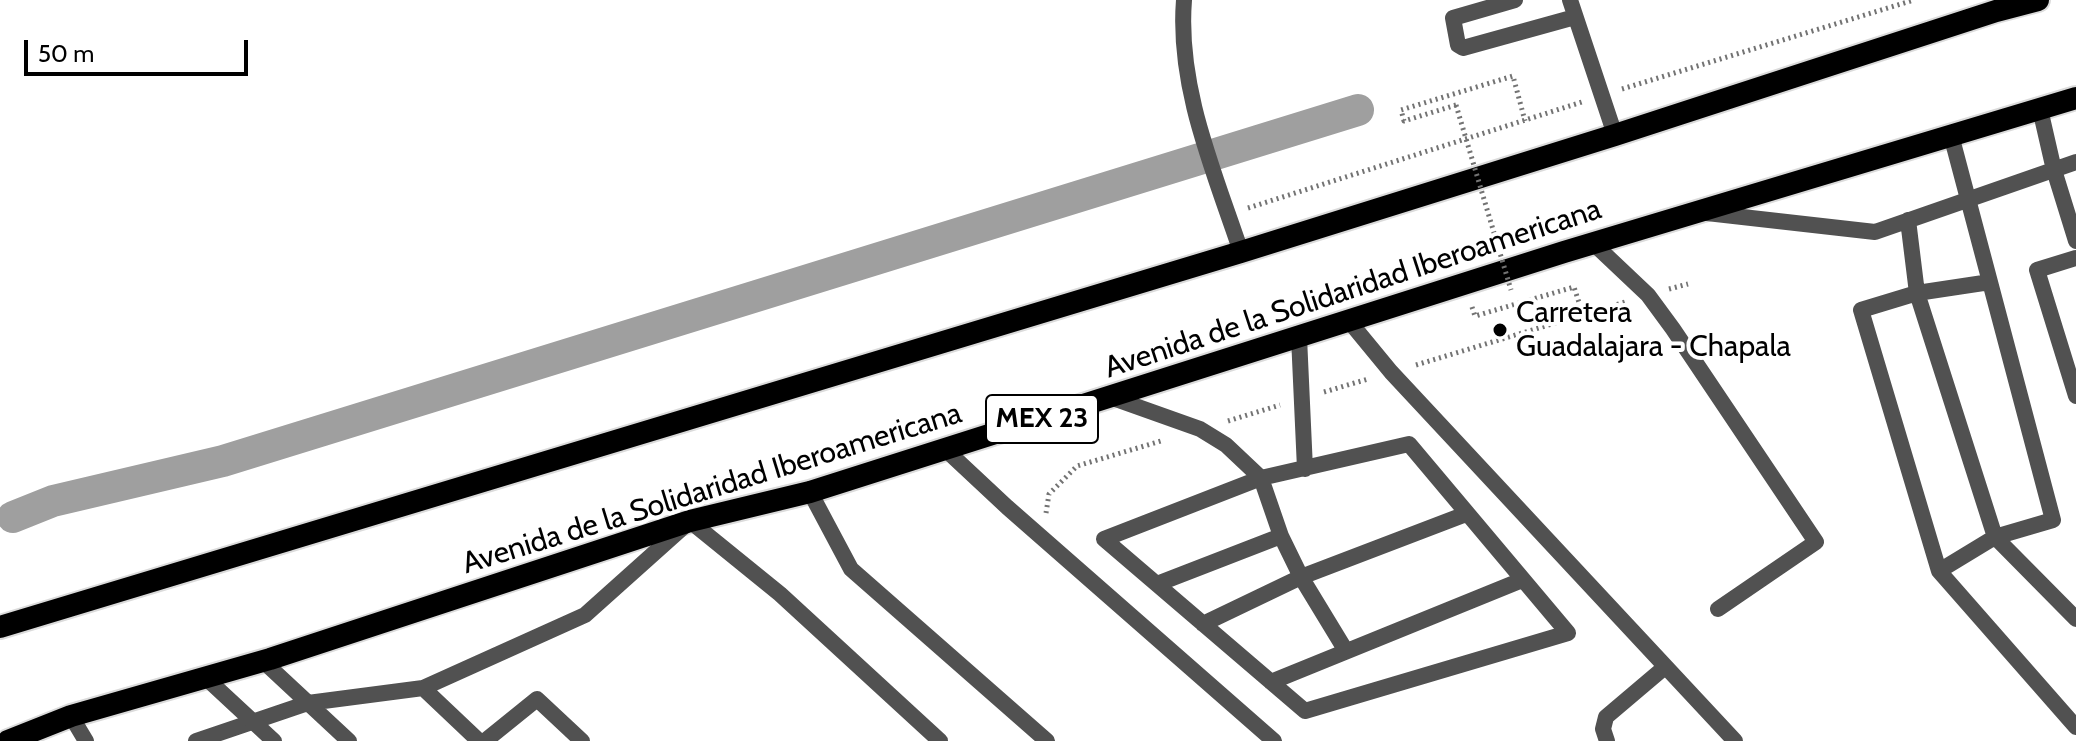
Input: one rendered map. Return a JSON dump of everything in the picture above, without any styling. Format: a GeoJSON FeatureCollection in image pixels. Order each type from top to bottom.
{"type":"FeatureCollection","features":[{"type":"Feature","properties":{"kind":"highway"},"geometry":{"type":"LineString","coordinates":[[0,627],[1241,252],[1615,135],[1997,6],[2038,0]]}},
{"type":"Feature","properties":{"kind":"highway","name":"Avenida de la Solidaridad Iberoamericana"},"geometry":{"type":"LineString","coordinates":[[11,741],[71,716],[263,661],[690,521],[810,492],[1593,243],[2076,98]]}},
{"type":"Feature","properties":{"kind":"street"},"geometry":{"type":"LineString","coordinates":[[1184,0],[1183,44],[1195,113],[1241,252]]}},
{"type":"Feature","properties":{"kind":"street"},"geometry":{"type":"LineString","coordinates":[[1515,0],[1453,18],[1458,45],[1463,48],[1573,8],[1615,135]]}},
{"type":"Feature","properties":{"kind":"street"},"geometry":{"type":"LineString","coordinates":[[2040,109],[2054,170],[2076,241]]}},
{"type":"Feature","properties":{"kind":"street"},"geometry":{"type":"LineString","coordinates":[[1939,571],[1995,537],[2053,520],[1951,135]]}},
{"type":"Feature","properties":{"kind":"street"},"geometry":{"type":"LineString","coordinates":[[1698,212],[1875,232],[2076,162]]}},
{"type":"Feature","properties":{"kind":"street"},"geometry":{"type":"LineString","coordinates":[[1908,220],[1917,293],[1995,537],[2076,619]]}},
{"type":"Feature","properties":{"kind":"street"},"geometry":{"type":"LineString","coordinates":[[1593,243],[1648,295],[1816,542],[1718,609]]}},
{"type":"Feature","properties":{"kind":"street"},"geometry":{"type":"LineString","coordinates":[[2076,258],[2037,270],[2076,396]]}},
{"type":"Feature","properties":{"kind":"street"},"geometry":{"type":"LineString","coordinates":[[1990,282],[1917,293],[1861,310],[1939,571],[2076,727]]}},
{"type":"Feature","properties":{"kind":"street"},"geometry":{"type":"LineString","coordinates":[[1349,321],[1391,372],[1735,741]]}},
{"type":"Feature","properties":{"kind":"street"},"geometry":{"type":"LineString","coordinates":[[1299,337],[1305,469]]}},
{"type":"Feature","properties":{"kind":"street"},"geometry":{"type":"LineString","coordinates":[[1110,397],[1200,429],[1226,445],[1261,478],[1281,536],[1301,577],[1346,651]]}},
{"type":"Feature","properties":{"kind":"street"},"geometry":{"type":"LineString","coordinates":[[1409,444],[1568,633],[1305,711],[1104,539],[1261,478],[1409,444]]}},
{"type":"Feature","properties":{"kind":"street"},"geometry":{"type":"LineString","coordinates":[[946,450],[1274,741]]}},
{"type":"Feature","properties":{"kind":"street"},"geometry":{"type":"LineString","coordinates":[[810,492],[851,569],[1047,741]]}},
{"type":"Feature","properties":{"kind":"street"},"geometry":{"type":"LineString","coordinates":[[1203,624],[1301,577],[1466,514]]}},
{"type":"Feature","properties":{"kind":"street"},"geometry":{"type":"LineString","coordinates":[[196,741],[308,703],[423,688],[585,615],[690,521],[780,594],[940,741]]}},
{"type":"Feature","properties":{"kind":"street"},"geometry":{"type":"LineString","coordinates":[[1157,584],[1281,536]]}},
{"type":"Feature","properties":{"kind":"street"},"geometry":{"type":"LineString","coordinates":[[1271,682],[1522,580]]}},
{"type":"Feature","properties":{"kind":"street"},"geometry":{"type":"LineString","coordinates":[[263,661],[349,741]]}},
{"type":"Feature","properties":{"kind":"street"},"geometry":{"type":"LineString","coordinates":[[1607,741],[1603,729],[1606,717],[1665,667]]}},
{"type":"Feature","properties":{"kind":"street"},"geometry":{"type":"LineString","coordinates":[[206,678],[274,741]]}},
{"type":"Feature","properties":{"kind":"street"},"geometry":{"type":"LineString","coordinates":[[423,688],[482,741],[537,699],[582,741]]}},
{"type":"Feature","properties":{"kind":"street"},"geometry":{"type":"LineString","coordinates":[[71,716],[86,741]]}},
{"type":"Feature","properties":{"kind":"path"},"geometry":{"type":"LineString","coordinates":[[1228,214],[1914,0]]}},
{"type":"Feature","properties":{"kind":"path"},"geometry":{"type":"LineString","coordinates":[[1498,295],[1511,290],[1456,105],[1404,121],[1401,110],[1513,76],[1525,121]]}},
{"type":"Feature","properties":{"kind":"path"},"geometry":{"type":"LineString","coordinates":[[1042,537],[1049,494],[1077,466],[1688,284]]}},
{"type":"Feature","properties":{"kind":"path"},"geometry":{"type":"LineString","coordinates":[[1472,304],[1475,316],[1574,287],[1583,315]]}},
{"type":"Feature","properties":{"kind":"waterway"},"geometry":{"type":"LineString","coordinates":[[13,517],[53,501],[223,461],[1358,110]]}},
{"type":"Feature","properties":{"kind":"place","name":"Carretera Guadalajara - Chapala"},"geometry":{"type":"Point","coordinates":[1500,330]}}]}
